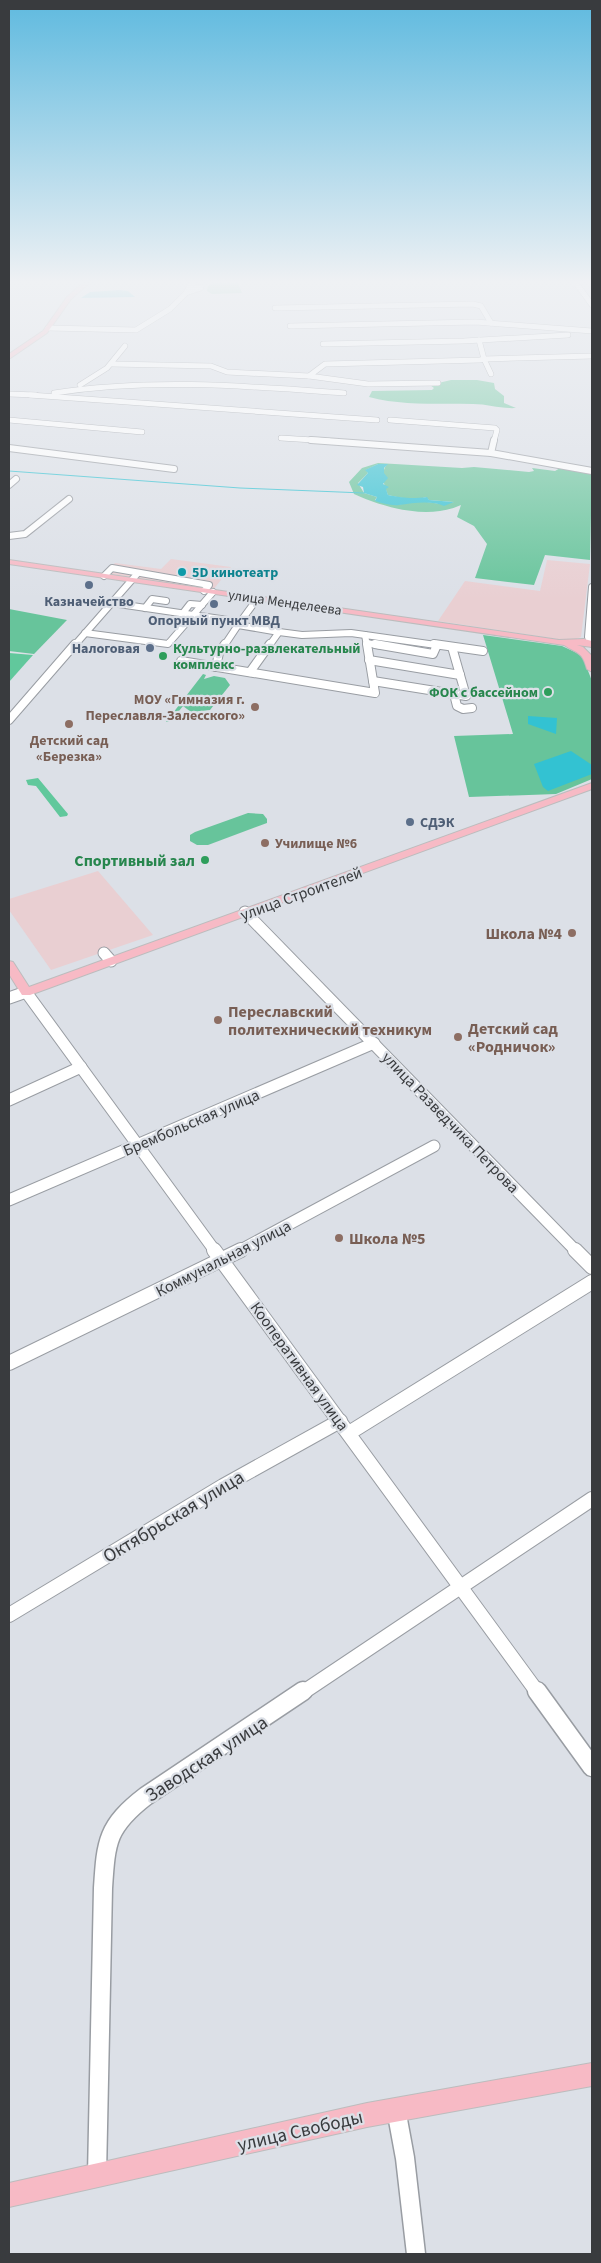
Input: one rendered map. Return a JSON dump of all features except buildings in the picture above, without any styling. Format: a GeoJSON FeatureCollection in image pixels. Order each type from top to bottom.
{"type":"FeatureCollection","features":[{"type":"Feature","properties":{"kind":"main road","name":"улица Менделеева"},"geometry":{"type":"LineString","coordinates":[[9,562],[104,576],[135,577],[208,591],[579,646]]}},
{"type":"Feature","properties":{"kind":"main road"},"geometry":{"type":"LineString","coordinates":[[579,646],[591,646],[592,669]]}},
{"type":"Feature","properties":{"kind":"main road","name":"улица Строителей"},"geometry":{"type":"LineString","coordinates":[[26,992],[107,957],[245,912],[592,786]]}},
{"type":"Feature","properties":{"kind":"main road","name":"Кооперативная улица"},"geometry":{"type":"LineString","coordinates":[[9,965],[26,992]]}},
{"type":"Feature","properties":{"kind":"main road","name":"улица Свободы"},"geometry":{"type":"LineString","coordinates":[[9,2195],[396,2109],[592,2074]]}},
{"type":"Feature","properties":{"kind":"street"},"geometry":{"type":"LineString","coordinates":[[30,395],[86,389]]}},
{"type":"Feature","properties":{"kind":"street"},"geometry":{"type":"LineString","coordinates":[[282,389],[344,393]]}},
{"type":"Feature","properties":{"kind":"street"},"geometry":{"type":"LineString","coordinates":[[9,395],[377,420]]}},
{"type":"Feature","properties":{"kind":"street"},"geometry":{"type":"LineString","coordinates":[[9,420],[142,432]]}},
{"type":"Feature","properties":{"kind":"street"},"geometry":{"type":"LineString","coordinates":[[390,420],[495,428],[497,430],[491,453]]}},
{"type":"Feature","properties":{"kind":"street"},"geometry":{"type":"LineString","coordinates":[[281,438],[491,453],[592,471]]}},
{"type":"Feature","properties":{"kind":"street"},"geometry":{"type":"LineString","coordinates":[[9,448],[108,459],[174,469]]}},
{"type":"Feature","properties":{"kind":"street"},"geometry":{"type":"LineString","coordinates":[[9,485],[16,479]]}},
{"type":"Feature","properties":{"kind":"street"},"geometry":{"type":"LineString","coordinates":[[9,536],[25,534],[69,499]]}},
{"type":"Feature","properties":{"kind":"street"},"geometry":{"type":"LineString","coordinates":[[9,720],[135,577]]}},
{"type":"Feature","properties":{"kind":"street"},"geometry":{"type":"LineString","coordinates":[[579,646],[591,646],[592,587]]}},
{"type":"Feature","properties":{"kind":"street"},"geometry":{"type":"LineString","coordinates":[[85,633],[168,644],[202,605],[208,591]]}},
{"type":"Feature","properties":{"kind":"street"},"geometry":{"type":"LineString","coordinates":[[216,667],[219,653],[257,598]]}},
{"type":"Feature","properties":{"kind":"street"},"geometry":{"type":"LineString","coordinates":[[144,608],[152,599],[166,601]]}},
{"type":"Feature","properties":{"kind":"street"},"geometry":{"type":"LineString","coordinates":[[112,603],[194,615],[302,635],[350,631],[365,635],[483,651]]}},
{"type":"Feature","properties":{"kind":"street"},"geometry":{"type":"LineString","coordinates":[[183,614],[190,604],[202,605]]}},
{"type":"Feature","properties":{"kind":"street"},"geometry":{"type":"LineString","coordinates":[[250,672],[279,632]]}},
{"type":"Feature","properties":{"kind":"street"},"geometry":{"type":"LineString","coordinates":[[181,661],[375,693],[365,635]]}},
{"type":"Feature","properties":{"kind":"street"},"geometry":{"type":"LineString","coordinates":[[367,644],[433,654],[438,645]]}},
{"type":"Feature","properties":{"kind":"street"},"geometry":{"type":"LineString","coordinates":[[373,680],[466,696],[452,647]]}},
{"type":"Feature","properties":{"kind":"street"},"geometry":{"type":"LineString","coordinates":[[369,660],[460,675]]}},
{"type":"Feature","properties":{"kind":"street"},"geometry":{"type":"LineString","coordinates":[[454,694],[457,707],[472,708]]}},
{"type":"Feature","properties":{"kind":"street","name":"улица Разведчика Петрова"},"geometry":{"type":"LineString","coordinates":[[245,912],[592,1267]]}},
{"type":"Feature","properties":{"kind":"street","name":"улица Строителей"},"geometry":{"type":"LineString","coordinates":[[9,998],[26,992]]}},
{"type":"Feature","properties":{"kind":"street","name":"Кооперативная улица"},"geometry":{"type":"LineString","coordinates":[[26,992],[592,1767]]}},
{"type":"Feature","properties":{"kind":"street","name":"Брембольская улица"},"geometry":{"type":"LineString","coordinates":[[9,1200],[374,1043]]}},
{"type":"Feature","properties":{"kind":"street"},"geometry":{"type":"LineString","coordinates":[[9,1100],[81,1067]]}},
{"type":"Feature","properties":{"kind":"street","name":"Коммунальная улица"},"geometry":{"type":"LineString","coordinates":[[9,1364],[222,1260],[434,1146]]}},
{"type":"Feature","properties":{"kind":"street","name":"Октябрьская улица"},"geometry":{"type":"LineString","coordinates":[[9,1615],[223,1486],[345,1427],[592,1282]]}},
{"type":"Feature","properties":{"kind":"street","name":"Заводская улица"},"geometry":{"type":"LineString","coordinates":[[97,2175],[103,1888],[106,1847],[115,1828],[132,1807],[462,1588],[592,1499]]}},
{"type":"Feature","properties":{"kind":"street"},"geometry":{"type":"LineString","coordinates":[[396,2109],[405,2158],[416,2254]]}},
{"type":"Feature","properties":{"kind":"shaded area"},"geometry":{"type":"Polygon","coordinates":[[[171,559],[231,567],[213,590],[105,573],[115,563],[161,569],[171,559]]]}},
{"type":"Feature","properties":{"kind":"shaded area"},"geometry":{"type":"Polygon","coordinates":[[[547,560],[590,564],[581,637],[571,641],[438,621],[465,581],[540,591],[547,560]]]}},
{"type":"Feature","properties":{"kind":"shaded area"},"geometry":{"type":"Polygon","coordinates":[[[98,871],[153,935],[51,970],[9,910],[9,899],[98,871]]]}},
{"type":"Feature","properties":{"kind":"green space"},"geometry":{"type":"Polygon","coordinates":[[[495,389],[504,396],[504,403],[516,408],[479,404],[407,403],[369,397],[372,391],[495,389]]]}},
{"type":"Feature","properties":{"kind":"green space"},"geometry":{"type":"Polygon","coordinates":[[[378,463],[474,467],[529,472],[534,471],[532,468],[555,471],[562,467],[592,471],[590,560],[545,555],[534,585],[475,578],[487,544],[474,526],[457,517],[461,505],[435,512],[421,512],[379,504],[354,494],[349,482],[362,468],[378,463]],[[378,464],[366,470],[368,473],[358,483],[364,493],[377,497],[375,500],[396,505],[420,501],[441,504],[454,502],[429,500],[426,497],[412,499],[388,495],[383,475],[387,464],[378,464]]]}},
{"type":"Feature","properties":{"kind":"green space"},"geometry":{"type":"Polygon","coordinates":[[[9,609],[67,620],[34,654],[9,651],[9,609]]]}},
{"type":"Feature","properties":{"kind":"green space"},"geometry":{"type":"Polygon","coordinates":[[[483,635],[562,646],[583,658],[592,681],[592,779],[556,794],[469,797],[454,736],[513,734],[483,635]]]}},
{"type":"Feature","properties":{"kind":"green space"},"geometry":{"type":"Polygon","coordinates":[[[9,653],[33,655],[9,682],[9,653]]]}},
{"type":"Feature","properties":{"kind":"green space"},"geometry":{"type":"Polygon","coordinates":[[[203,674],[206,675],[204,679],[214,676],[225,678],[230,685],[210,710],[191,712],[183,706],[170,722],[166,722],[203,674]]]}},
{"type":"Feature","properties":{"kind":"green space"},"geometry":{"type":"Polygon","coordinates":[[[38,778],[68,814],[67,816],[60,817],[36,786],[28,785],[26,780],[38,778]]]}},
{"type":"Feature","properties":{"kind":"green space"},"geometry":{"type":"Polygon","coordinates":[[[248,813],[263,814],[267,819],[267,823],[208,845],[197,845],[190,841],[190,835],[195,832],[248,813]]]}},
{"type":"Feature","properties":{"kind":"water"},"geometry":{"type":"Polygon","coordinates":[[[378,464],[388,464],[384,468],[384,473],[388,478],[383,484],[389,487],[386,489],[388,495],[408,498],[427,497],[429,500],[454,502],[444,506],[428,503],[393,505],[375,501],[377,497],[364,493],[363,487],[357,485],[368,473],[365,470],[378,464]]]}},
{"type":"Feature","properties":{"kind":"water"},"geometry":{"type":"Polygon","coordinates":[[[528,716],[557,718],[556,734],[528,724],[528,716]]]}},
{"type":"Feature","properties":{"kind":"water"},"geometry":{"type":"Polygon","coordinates":[[[571,751],[592,765],[592,774],[548,791],[543,787],[534,764],[571,751]]]}},
{"type":"Feature","properties":{"kind":"waterway"},"geometry":{"type":"LineString","coordinates":[[9,471],[240,488],[364,493]]}},
{"type":"Feature","properties":{"kind":"place","name":"5D кинотеатр"},"geometry":{"type":"Point","coordinates":[182,572]}},
{"type":"Feature","properties":{"kind":"place","name":"Казначейство"},"geometry":{"type":"Point","coordinates":[89,585]}},
{"type":"Feature","properties":{"kind":"place","name":"Опорный пункт МВД"},"geometry":{"type":"Point","coordinates":[214,604]}},
{"type":"Feature","properties":{"kind":"place","name":"Налоговая"},"geometry":{"type":"Point","coordinates":[150,648]}},
{"type":"Feature","properties":{"kind":"place","name":"Культурно-развлекательный комплекс"},"geometry":{"type":"Point","coordinates":[163,656]}},
{"type":"Feature","properties":{"kind":"place","name":"ФОК с бассейном"},"geometry":{"type":"Point","coordinates":[548,692]}},
{"type":"Feature","properties":{"kind":"place","name":"МОУ «Гимназия г. Переславля-Залесского»"},"geometry":{"type":"Point","coordinates":[255,707]}},
{"type":"Feature","properties":{"kind":"place","name":"Детский сад «Березка»"},"geometry":{"type":"Point","coordinates":[69,724]}},
{"type":"Feature","properties":{"kind":"place","name":"СДЭК"},"geometry":{"type":"Point","coordinates":[410,822]}},
{"type":"Feature","properties":{"kind":"place","name":"Училище №6"},"geometry":{"type":"Point","coordinates":[265,843]}},
{"type":"Feature","properties":{"kind":"place","name":"Спортивный зал"},"geometry":{"type":"Point","coordinates":[205,860]}},
{"type":"Feature","properties":{"kind":"place","name":"Школа №4"},"geometry":{"type":"Point","coordinates":[572,933]}},
{"type":"Feature","properties":{"kind":"place","name":"Переславский политехнический техникум"},"geometry":{"type":"Point","coordinates":[218,1020]}},
{"type":"Feature","properties":{"kind":"place","name":"Детский сад «Родничок»"},"geometry":{"type":"Point","coordinates":[458,1037]}},
{"type":"Feature","properties":{"kind":"place","name":"Школа №5"},"geometry":{"type":"Point","coordinates":[339,1238]}}]}
